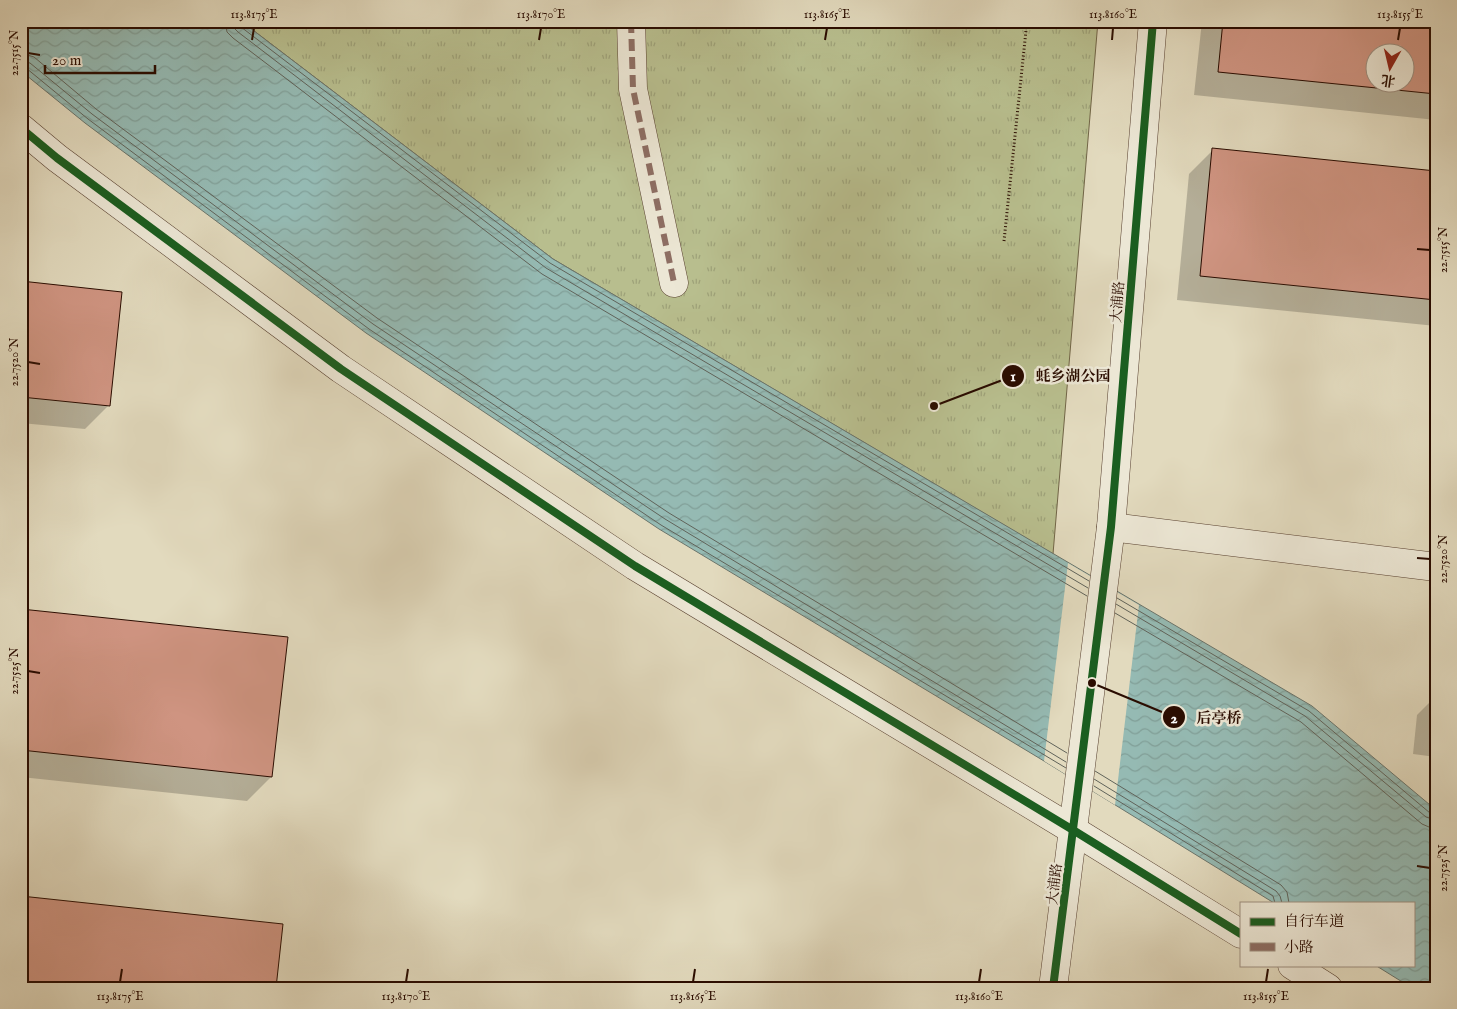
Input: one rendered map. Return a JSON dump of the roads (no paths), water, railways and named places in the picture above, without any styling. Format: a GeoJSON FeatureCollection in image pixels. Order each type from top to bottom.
{"type":"FeatureCollection","features":[{"type":"Feature","properties":{"kind":"street"},"geometry":{"type":"LineString","coordinates":[[631,21],[633,89],[674,283]]}},
{"type":"Feature","properties":{"kind":"street","name":"大浦路"},"geometry":{"type":"LineString","coordinates":[[1053,988],[1111,528],[1153,21]]}},
{"type":"Feature","properties":{"kind":"street"},"geometry":{"type":"LineString","coordinates":[[21,128],[57,158],[341,369],[627,561],[1073,830],[1240,933]]}},
{"type":"Feature","properties":{"kind":"street"},"geometry":{"type":"LineString","coordinates":[[1111,528],[1436,568]]}},
{"type":"Feature","properties":{"kind":"street"},"geometry":{"type":"LineString","coordinates":[[1294,966],[1328,988]]}},
{"type":"Feature","properties":{"kind":"water"},"geometry":{"type":"Polygon","coordinates":[[[21,21],[241,21],[553,259],[1312,706],[1436,810],[1436,988],[1412,988],[1377,966],[1414,966],[1414,902],[1272,902],[1044,761],[659,529],[366,333],[85,123],[21,71],[21,21]]]}},
{"type":"Feature","properties":{"kind":"place","name":"蚝乡湖公园"},"geometry":{"type":"Point","coordinates":[934,406]}},
{"type":"Feature","properties":{"kind":"place","name":"后亭桥"},"geometry":{"type":"Point","coordinates":[1092,683]}}]}
